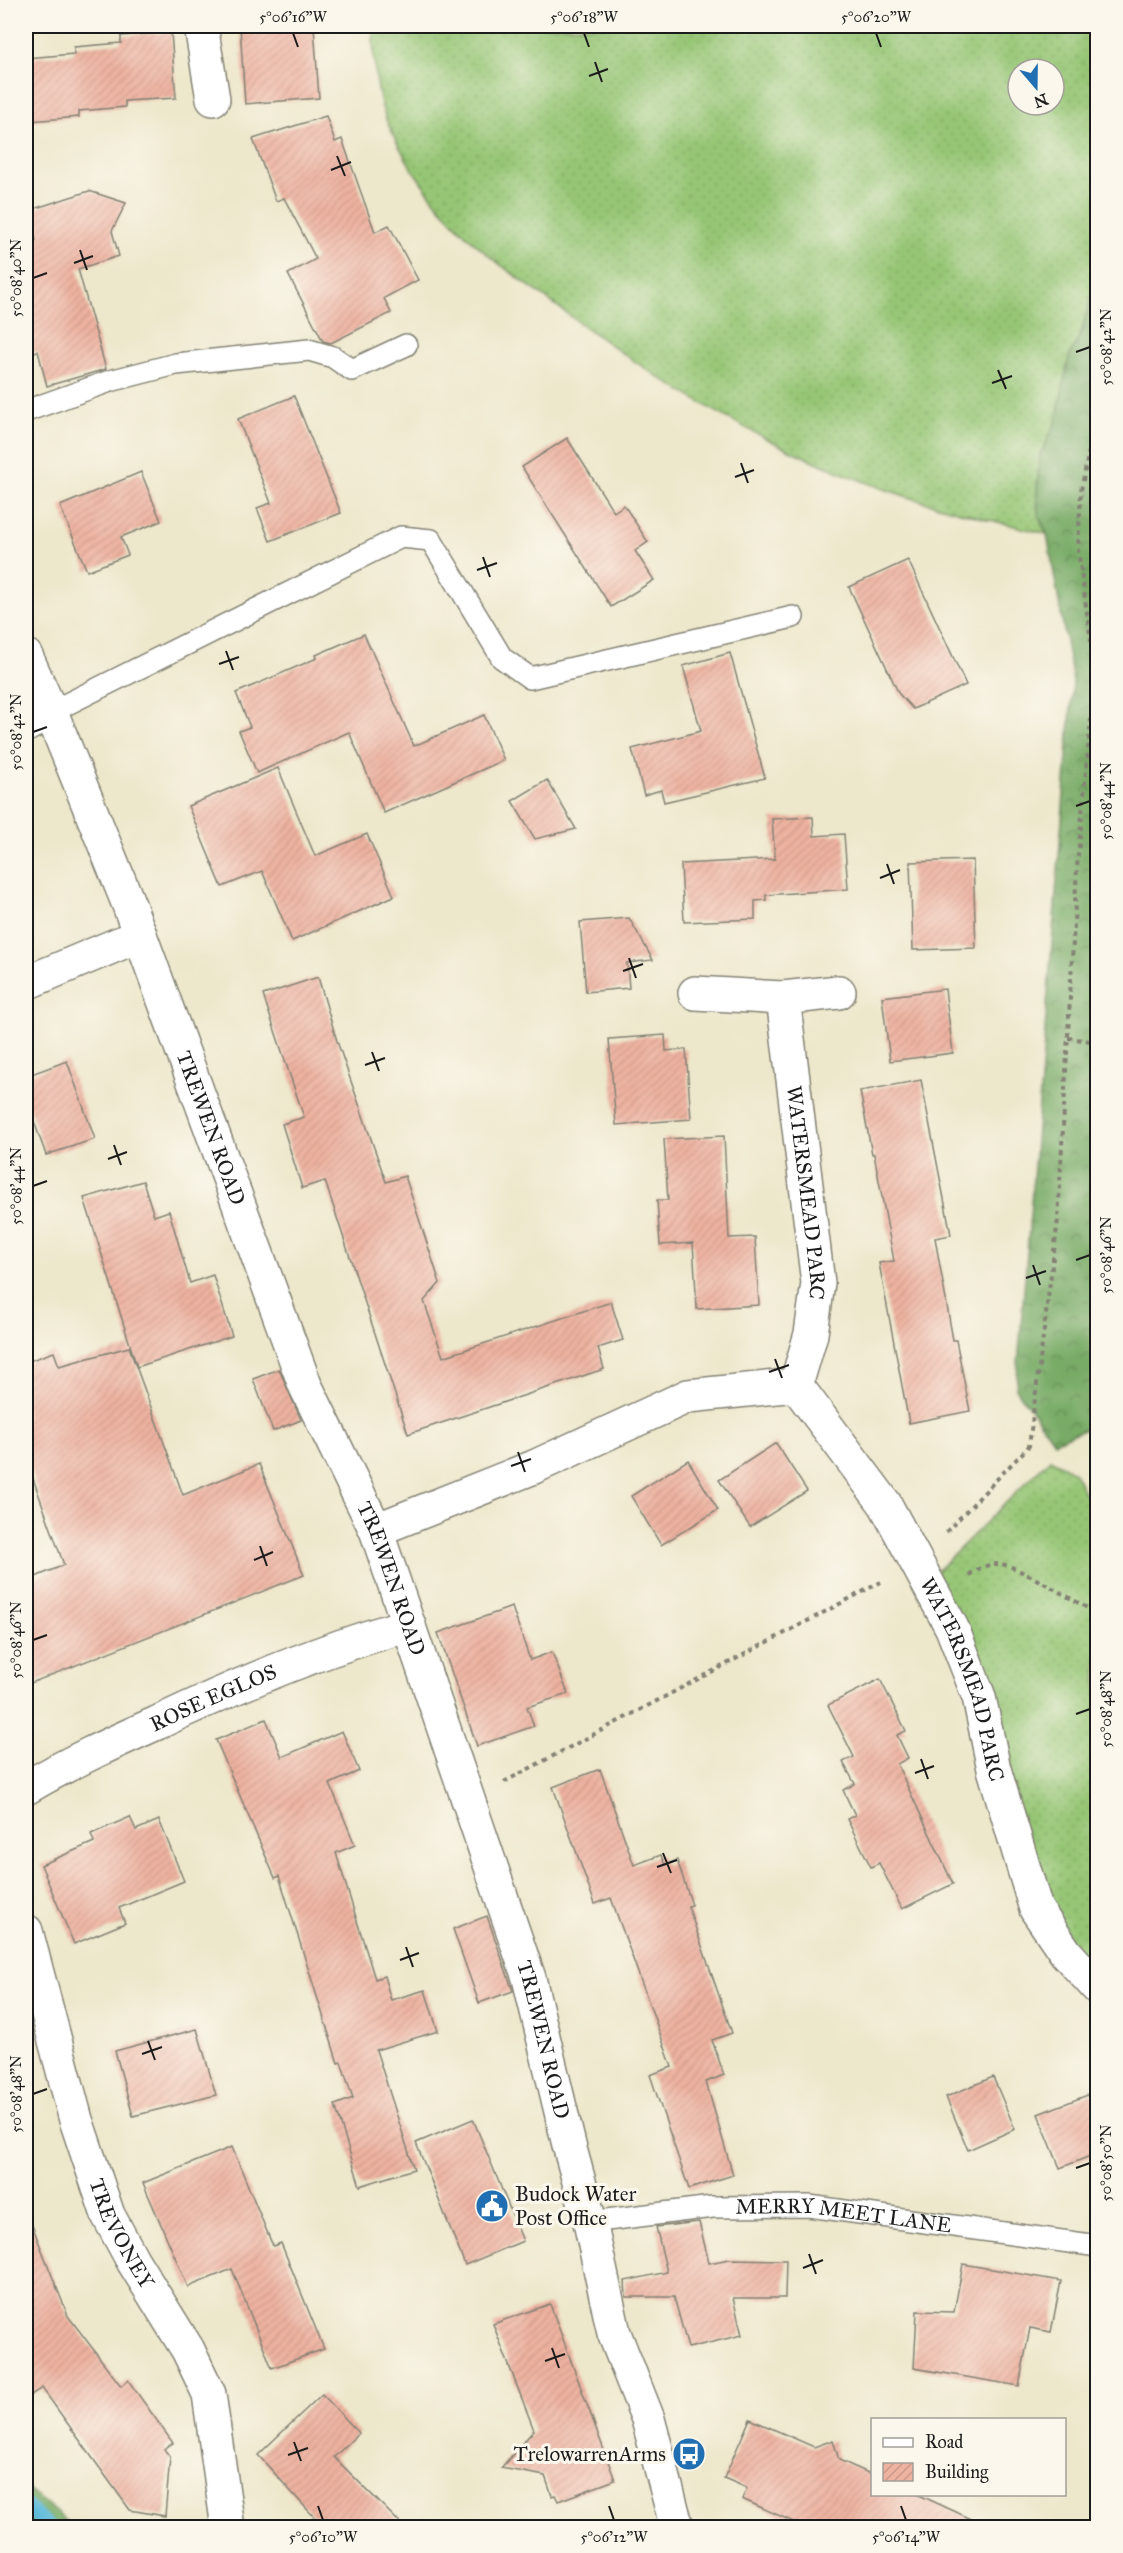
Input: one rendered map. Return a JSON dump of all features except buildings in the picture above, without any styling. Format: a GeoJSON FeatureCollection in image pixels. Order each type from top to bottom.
{"type":"FeatureCollection","features":[{"type":"Feature","properties":{"kind":"street"},"geometry":{"type":"LineString","coordinates":[[201,26],[213,99]]}},
{"type":"Feature","properties":{"kind":"street","name":"TREWEN ROAD"},"geometry":{"type":"LineString","coordinates":[[26,656],[38,718],[140,935],[305,1385],[376,1530],[529,1978],[590,2222],[614,2333],[648,2419],[677,2528]]}},
{"type":"Feature","properties":{"kind":"street"},"geometry":{"type":"LineString","coordinates":[[26,983],[140,935]]}},
{"type":"Feature","properties":{"kind":"street"},"geometry":{"type":"LineString","coordinates":[[695,993],[783,998],[839,992]]}},
{"type":"Feature","properties":{"kind":"street","name":"WATERSMEAD PARC"},"geometry":{"type":"LineString","coordinates":[[783,998],[818,1283],[811,1334],[796,1385],[885,1504],[952,1628],[979,1697],[994,1769],[1036,1909],[1066,1953],[1098,1988]]}},
{"type":"Feature","properties":{"kind":"street"},"geometry":{"type":"LineString","coordinates":[[376,1530],[534,1467],[688,1396],[796,1385]]}},
{"type":"Feature","properties":{"kind":"street","name":"ROSE EGLOS"},"geometry":{"type":"LineString","coordinates":[[26,1788],[94,1751],[200,1702],[307,1658],[409,1625]]}},
{"type":"Feature","properties":{"kind":"street","name":"TREVONEY"},"geometry":{"type":"LineString","coordinates":[[26,1931],[76,2120],[108,2215],[188,2350],[209,2394],[228,2528]]}},
{"type":"Feature","properties":{"kind":"lane"},"geometry":{"type":"LineString","coordinates":[[26,411],[110,381],[176,364],[309,351],[333,357],[352,370],[406,345]]}},
{"type":"Feature","properties":{"kind":"lane"},"geometry":{"type":"LineString","coordinates":[[38,718],[401,537],[431,540],[502,658],[530,678],[793,617]]}},
{"type":"Feature","properties":{"kind":"lane","name":"MERRY MEET LANE"},"geometry":{"type":"LineString","coordinates":[[590,2222],[713,2207],[809,2206],[1098,2246]]}},
{"type":"Feature","properties":{"kind":"path"},"geometry":{"type":"LineString","coordinates":[[468,1801],[917,1562],[1029,1446],[1058,1220],[1077,867],[1095,668],[1078,538],[1081,490],[1098,407]]}},
{"type":"Feature","properties":{"kind":"path"},"geometry":{"type":"LineString","coordinates":[[1068,1038],[1098,1042]]}},
{"type":"Feature","properties":{"kind":"path"},"geometry":{"type":"LineString","coordinates":[[936,1597],[971,1573],[984,1567],[1000,1564],[1015,1569],[1098,1614]]}},
{"type":"Feature","properties":{"kind":"green space"},"geometry":{"type":"Polygon","coordinates":[[[373,26],[1097,26],[1097,275],[1082,331],[1069,357],[1057,422],[1040,455],[1038,515],[1047,534],[954,511],[899,494],[808,458],[678,390],[597,336],[479,247],[439,205],[405,158],[388,124],[380,100],[374,63],[373,26]]]}},
{"type":"Feature","properties":{"kind":"green space"},"geometry":{"type":"Polygon","coordinates":[[[1097,275],[1098,1424],[1054,1442],[1016,1389],[1073,682],[1047,534],[1038,515],[1037,489],[1040,455],[1056,422],[1069,357],[1082,331],[1097,275]]]}},
{"type":"Feature","properties":{"kind":"green space"},"geometry":{"type":"Polygon","coordinates":[[[1050,1459],[1074,1472],[1097,1519],[1097,1978],[1065,1941],[933,1575],[1050,1459]]]}},
{"type":"Feature","properties":{"kind":"green space"},"geometry":{"type":"Polygon","coordinates":[[[26,2488],[74,2527],[26,2527],[26,2488]]]}},
{"type":"Feature","properties":{"kind":"waterway"},"geometry":{"type":"LineString","coordinates":[[26,2506],[50,2528]]}},
{"type":"Feature","properties":{"kind":"place","name":"Budock Water Post Office"},"geometry":{"type":"Point","coordinates":[492,2206]}},
{"type":"Feature","properties":{"kind":"place","name":"TrelowarrenArms"},"geometry":{"type":"Point","coordinates":[689,2454]}}]}
